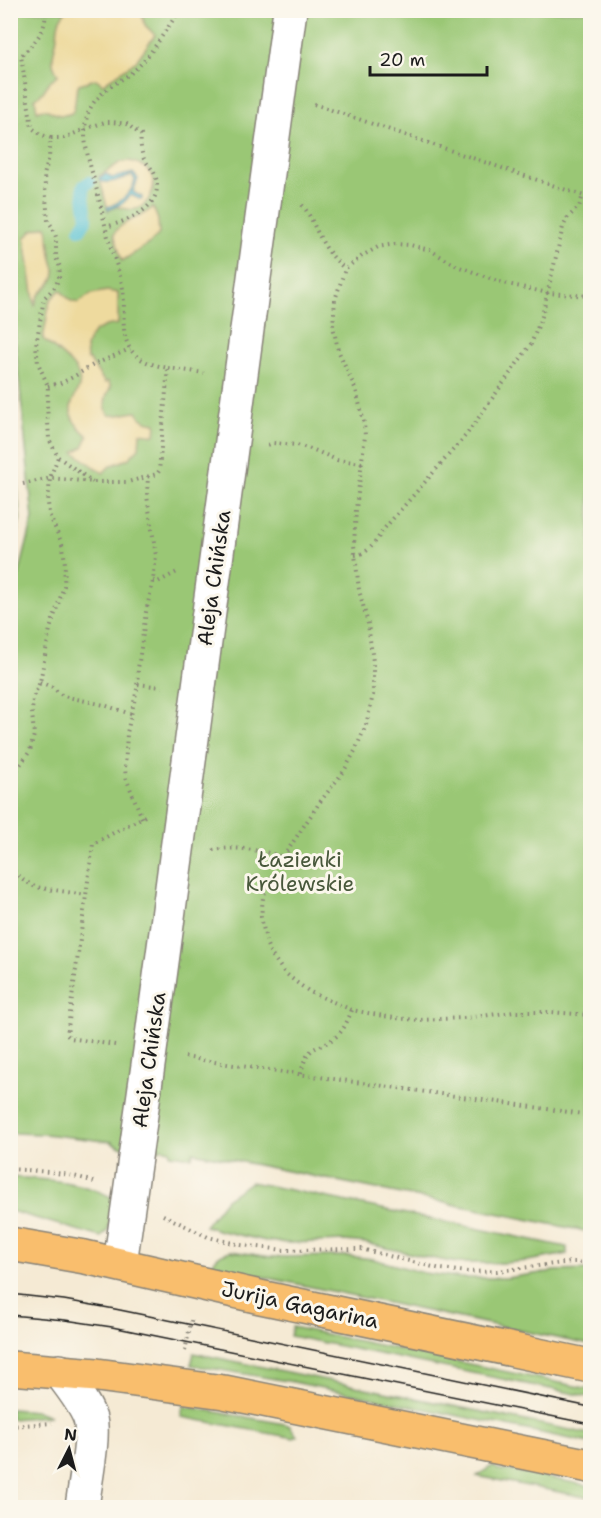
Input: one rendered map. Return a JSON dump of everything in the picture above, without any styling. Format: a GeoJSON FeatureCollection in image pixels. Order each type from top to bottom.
{"type":"FeatureCollection","features":[{"type":"Feature","properties":{"kind":"main road","name":"Jurija Gagarina"},"geometry":{"type":"LineString","coordinates":[[10,1244],[120,1264],[283,1302],[591,1366]]}},
{"type":"Feature","properties":{"kind":"main road"},"geometry":{"type":"LineString","coordinates":[[10,1368],[135,1379],[224,1392],[591,1466]]}},
{"type":"Feature","properties":{"kind":"street","name":"Aleja Chińska"},"geometry":{"type":"LineString","coordinates":[[120,1264],[290,10]]}},
{"type":"Feature","properties":{"kind":"street"},"geometry":{"type":"LineString","coordinates":[[60,1371],[91,1420],[92,1436],[82,1508]]}},
{"type":"Feature","properties":{"kind":"path"},"geometry":{"type":"LineString","coordinates":[[45,10],[43,30],[21,56],[32,128],[51,138],[68,137],[105,122],[122,122],[141,135],[143,157],[154,174],[157,186],[151,204],[137,214],[106,227]]}},
{"type":"Feature","properties":{"kind":"path"},"geometry":{"type":"LineString","coordinates":[[23,484],[50,478],[128,482],[157,474],[159,471],[168,368],[146,362],[130,349],[127,341],[123,323],[123,285],[85,142],[85,129],[89,112],[97,98],[136,68],[152,51],[180,10]]}},
{"type":"Feature","properties":{"kind":"path"},"geometry":{"type":"LineString","coordinates":[[278,98],[312,103],[591,198]]}},
{"type":"Feature","properties":{"kind":"path"},"geometry":{"type":"LineString","coordinates":[[51,138],[44,175],[48,221],[56,237],[56,258],[60,267],[59,279],[55,287],[44,298],[36,345],[38,363],[48,386],[49,439],[58,457],[94,482]]}},
{"type":"Feature","properties":{"kind":"path"},"geometry":{"type":"LineString","coordinates":[[266,190],[287,194],[301,204],[313,220],[331,256],[345,269]]}},
{"type":"Feature","properties":{"kind":"path"},"geometry":{"type":"LineString","coordinates":[[355,555],[362,555],[372,546],[383,530],[467,434],[531,344],[542,316],[562,226],[567,217],[579,207],[583,195]]}},
{"type":"Feature","properties":{"kind":"path"},"geometry":{"type":"LineString","coordinates":[[591,296],[548,293],[512,286],[457,266],[430,250],[410,245],[394,244],[378,247],[345,269],[335,300],[333,326],[338,350],[356,390],[363,414],[365,436],[356,509],[355,555],[359,590],[368,624],[374,662],[373,695],[361,738],[349,763],[283,857],[268,884],[263,898],[261,917],[267,945],[284,972],[303,988],[352,1010],[419,1020],[514,1012],[591,1015]]}},
{"type":"Feature","properties":{"kind":"path"},"geometry":{"type":"LineString","coordinates":[[48,386],[61,383],[93,365],[130,349]]}},
{"type":"Feature","properties":{"kind":"path"},"geometry":{"type":"LineString","coordinates":[[229,461],[245,459],[273,443],[297,445],[337,460],[362,463]]}},
{"type":"Feature","properties":{"kind":"path"},"geometry":{"type":"LineString","coordinates":[[10,779],[30,750],[34,735],[33,698],[40,682],[50,629],[64,586],[63,546],[49,514],[48,502],[50,478],[58,457]]}},
{"type":"Feature","properties":{"kind":"path"},"geometry":{"type":"LineString","coordinates":[[142,818],[126,778],[125,768],[127,733],[137,689],[146,612],[156,556],[147,496],[148,476]]}},
{"type":"Feature","properties":{"kind":"path"},"geometry":{"type":"LineString","coordinates":[[40,682],[52,687],[63,696],[131,714]]}},
{"type":"Feature","properties":{"kind":"path"},"geometry":{"type":"LineString","coordinates":[[124,1046],[70,1038],[67,1035],[93,844],[168,806],[183,808]]}},
{"type":"Feature","properties":{"kind":"path"},"geometry":{"type":"LineString","coordinates":[[177,849],[203,852],[218,849],[254,850],[283,857]]}},
{"type":"Feature","properties":{"kind":"path"},"geometry":{"type":"LineString","coordinates":[[10,867],[23,880],[36,887],[86,895]]}},
{"type":"Feature","properties":{"kind":"path"},"geometry":{"type":"LineString","coordinates":[[301,1074],[304,1060],[317,1046],[340,1033],[352,1010]]}},
{"type":"Feature","properties":{"kind":"path"},"geometry":{"type":"LineString","coordinates":[[220,1063],[591,1115]]}},
{"type":"Feature","properties":{"kind":"path"},"geometry":{"type":"LineString","coordinates":[[208,1237],[249,1246],[284,1250],[361,1249],[426,1266],[468,1272],[591,1262]]}},
{"type":"Feature","properties":{"kind":"path"},"geometry":{"type":"LineString","coordinates":[[185,1351],[193,1316]]}},
{"type":"Feature","properties":{"kind":"path"},"geometry":{"type":"LineString","coordinates":[[10,1426],[52,1423]]}},
{"type":"Feature","properties":{"kind":"green space","name":"Łazienki Królewskie"},"geometry":{"type":"Polygon","coordinates":[[[11,11],[590,11],[590,1232],[193,1152],[192,1157],[170,1154],[170,1150],[161,1148],[154,1151],[118,1146],[113,1142],[44,1134],[11,1133],[10,611],[33,519],[10,288],[11,11]]]}},
{"type":"Feature","properties":{"kind":"green space"},"geometry":{"type":"Polygon","coordinates":[[[11,420],[20,519],[10,558],[11,420]]]}},
{"type":"Feature","properties":{"kind":"green space"},"geometry":{"type":"Polygon","coordinates":[[[10,1177],[75,1184],[113,1198],[108,1231],[101,1237],[11,1211],[10,1177]]]}},
{"type":"Feature","properties":{"kind":"green space"},"geometry":{"type":"Polygon","coordinates":[[[251,1182],[567,1247],[567,1254],[503,1263],[458,1263],[365,1243],[266,1241],[205,1226],[226,1199],[251,1182]]]}},
{"type":"Feature","properties":{"kind":"green space"},"geometry":{"type":"Polygon","coordinates":[[[231,1251],[271,1257],[347,1256],[373,1259],[424,1273],[462,1278],[506,1278],[555,1271],[590,1270],[590,1345],[211,1266],[219,1256],[231,1251]]]}},
{"type":"Feature","properties":{"kind":"green space"},"geometry":{"type":"Polygon","coordinates":[[[292,1327],[590,1389],[590,1397],[290,1336],[292,1327]]]}},
{"type":"Feature","properties":{"kind":"green space"},"geometry":{"type":"Polygon","coordinates":[[[194,1353],[590,1434],[590,1443],[293,1382],[191,1365],[194,1353]]]}},
{"type":"Feature","properties":{"kind":"green space"},"geometry":{"type":"Polygon","coordinates":[[[183,1406],[285,1424],[290,1426],[297,1436],[294,1438],[181,1417],[183,1406]]]}},
{"type":"Feature","properties":{"kind":"green space"},"geometry":{"type":"Polygon","coordinates":[[[10,1409],[37,1411],[50,1416],[11,1419],[10,1409]]]}},
{"type":"Feature","properties":{"kind":"green space"},"geometry":{"type":"Polygon","coordinates":[[[492,1466],[501,1470],[590,1486],[590,1498],[477,1476],[492,1466]]]}},
{"type":"Feature","properties":{"kind":"sand"},"geometry":{"type":"Polygon","coordinates":[[[67,10],[141,11],[145,25],[155,35],[136,61],[103,84],[96,79],[79,84],[72,113],[60,115],[46,109],[37,111],[35,99],[58,75],[53,63],[53,55],[59,22],[67,10]]]}},
{"type":"Feature","properties":{"kind":"sand"},"geometry":{"type":"Polygon","coordinates":[[[129,161],[143,166],[152,177],[153,186],[150,196],[145,204],[136,209],[115,207],[108,211],[99,176],[121,162],[129,161]]]}},
{"type":"Feature","properties":{"kind":"sand"},"geometry":{"type":"Polygon","coordinates":[[[153,207],[158,220],[159,234],[150,243],[122,261],[114,234],[122,225],[153,207]]]}},
{"type":"Feature","properties":{"kind":"sand"},"geometry":{"type":"Polygon","coordinates":[[[46,226],[55,274],[49,285],[39,294],[35,307],[25,238],[33,230],[46,226]]]}},
{"type":"Feature","properties":{"kind":"sand"},"geometry":{"type":"Polygon","coordinates":[[[60,290],[71,301],[78,303],[91,294],[107,291],[118,293],[118,324],[95,331],[86,347],[87,359],[105,383],[108,381],[111,387],[106,401],[109,415],[137,412],[145,421],[156,423],[155,435],[140,433],[139,448],[128,459],[110,466],[103,473],[74,452],[83,447],[88,436],[75,423],[71,413],[79,377],[69,362],[43,339],[50,300],[60,290]]]}},
{"type":"Feature","properties":{"kind":"water"},"geometry":{"type":"Polygon","coordinates":[[[133,173],[138,179],[133,192],[142,199],[131,195],[123,203],[108,210],[107,207],[128,194],[135,180],[132,175],[108,182],[100,181],[99,178],[106,174],[112,178],[133,173]]]}},
{"type":"Feature","properties":{"kind":"waterway"},"geometry":{"type":"LineString","coordinates":[[80,230],[87,219],[83,186],[89,182]]}},
{"type":"Feature","properties":{"kind":"tram line"},"geometry":{"type":"LineString","coordinates":[[10,1294],[115,1309],[590,1407]]}},
{"type":"Feature","properties":{"kind":"tram line"},"geometry":{"type":"LineString","coordinates":[[10,1315],[112,1327],[590,1424]]}}]}
